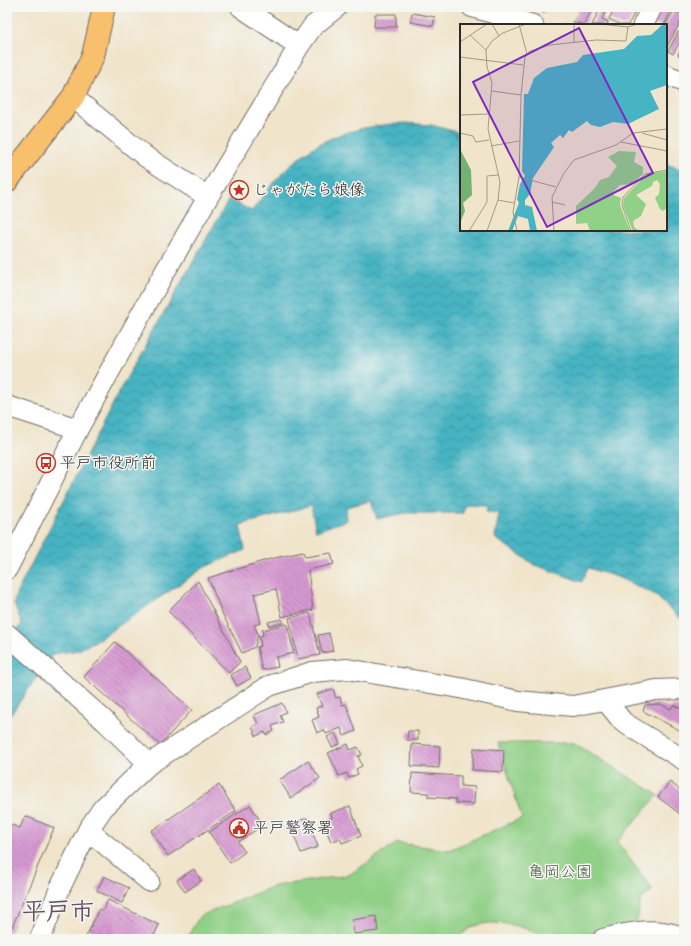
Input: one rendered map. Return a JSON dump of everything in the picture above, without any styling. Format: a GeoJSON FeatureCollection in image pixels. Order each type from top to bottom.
{"type":"FeatureCollection","features":[{"type":"Feature","properties":{"kind":"main road"},"geometry":{"type":"LineString","coordinates":[[7,181],[73,97],[93,56],[104,7]]}},
{"type":"Feature","properties":{"kind":"street"},"geometry":{"type":"LineString","coordinates":[[241,7],[299,46]]}},
{"type":"Feature","properties":{"kind":"street"},"geometry":{"type":"LineString","coordinates":[[7,569],[78,429],[208,197],[299,46],[313,26],[337,7]]}},
{"type":"Feature","properties":{"kind":"street"},"geometry":{"type":"LineString","coordinates":[[472,7],[530,24]]}},
{"type":"Feature","properties":{"kind":"street"},"geometry":{"type":"LineString","coordinates":[[643,24],[652,7]]}},
{"type":"Feature","properties":{"kind":"street"},"geometry":{"type":"LineString","coordinates":[[667,76],[684,82]]}},
{"type":"Feature","properties":{"kind":"street"},"geometry":{"type":"LineString","coordinates":[[73,97],[146,157],[208,197]]}},
{"type":"Feature","properties":{"kind":"street"},"geometry":{"type":"LineString","coordinates":[[7,406],[78,429]]}},
{"type":"Feature","properties":{"kind":"street"},"geometry":{"type":"LineString","coordinates":[[8,635],[59,679],[149,764]]}},
{"type":"Feature","properties":{"kind":"street"},"geometry":{"type":"LineString","coordinates":[[40,939],[60,888],[88,830],[103,808],[149,764],[268,686],[312,672],[347,669],[460,688],[518,701],[573,706],[606,701],[656,690],[684,689]]}},
{"type":"Feature","properties":{"kind":"street"},"geometry":{"type":"LineString","coordinates":[[606,701],[623,722],[684,760]]}},
{"type":"Feature","properties":{"kind":"street"},"geometry":{"type":"LineString","coordinates":[[88,830],[149,881]]}},
{"type":"Feature","properties":{"kind":"street"},"geometry":{"type":"LineString","coordinates":[[603,939],[621,934],[647,931],[664,932],[684,938]]}},
{"type":"Feature","properties":{"kind":"green space","name":"亀岡公園"},"geometry":{"type":"Polygon","coordinates":[[[498,743],[574,743],[658,795],[617,842],[653,890],[641,899],[636,924],[588,934],[574,939],[543,939],[537,934],[520,927],[501,923],[491,923],[474,926],[457,939],[186,939],[200,916],[275,886],[349,875],[397,843],[449,850],[522,818],[498,743]]]}},
{"type":"Feature","properties":{"kind":"water"},"geometry":{"type":"Polygon","coordinates":[[[405,123],[431,125],[460,133],[460,231],[667,231],[667,164],[684,170],[684,622],[654,594],[617,577],[588,568],[582,582],[535,565],[495,538],[499,513],[486,512],[487,505],[465,504],[463,513],[406,513],[377,519],[371,501],[346,507],[347,520],[316,531],[311,506],[240,525],[245,550],[205,567],[102,637],[79,650],[53,654],[7,720],[7,638],[22,624],[14,604],[16,594],[122,386],[229,199],[252,211],[284,172],[300,157],[316,146],[355,130],[405,123]]]}},
{"type":"Feature","properties":{"kind":"building"},"geometry":{"type":"Polygon","coordinates":[[[532,7],[547,7],[544,13],[532,7]]]}},
{"type":"Feature","properties":{"kind":"building"},"geometry":{"type":"Polygon","coordinates":[[[581,7],[593,7],[584,24],[573,22],[581,7]]]}},
{"type":"Feature","properties":{"kind":"building"},"geometry":{"type":"Polygon","coordinates":[[[601,7],[608,7],[602,19],[608,22],[607,24],[592,24],[601,7]]]}},
{"type":"Feature","properties":{"kind":"building"},"geometry":{"type":"Polygon","coordinates":[[[615,7],[626,7],[635,12],[629,24],[619,24],[609,19],[615,7]]]}},
{"type":"Feature","properties":{"kind":"building"},"geometry":{"type":"Polygon","coordinates":[[[662,7],[672,9],[664,24],[653,24],[662,7]]]}},
{"type":"Feature","properties":{"kind":"building"},"geometry":{"type":"Polygon","coordinates":[[[674,11],[684,16],[667,46],[667,24],[674,11]]]}},
{"type":"Feature","properties":{"kind":"building"},"geometry":{"type":"Polygon","coordinates":[[[412,13],[435,17],[433,26],[410,22],[412,13]]]}},
{"type":"Feature","properties":{"kind":"building"},"geometry":{"type":"Polygon","coordinates":[[[375,14],[396,14],[396,27],[374,27],[375,14]]]}},
{"type":"Feature","properties":{"kind":"building"},"geometry":{"type":"Polygon","coordinates":[[[678,32],[684,35],[673,54],[668,51],[678,32]]]}},
{"type":"Feature","properties":{"kind":"building"},"geometry":{"type":"Polygon","coordinates":[[[684,44],[684,58],[678,55],[684,44]]]}},
{"type":"Feature","properties":{"kind":"building"},"geometry":{"type":"Polygon","coordinates":[[[303,552],[305,557],[331,553],[334,564],[308,570],[313,610],[282,617],[276,589],[254,594],[261,623],[254,625],[258,634],[255,647],[242,653],[223,615],[208,578],[270,559],[303,552]]]}},
{"type":"Feature","properties":{"kind":"building"},"geometry":{"type":"Polygon","coordinates":[[[198,581],[240,662],[229,673],[168,611],[198,581]]]}},
{"type":"Feature","properties":{"kind":"building"},"geometry":{"type":"Polygon","coordinates":[[[310,613],[320,655],[298,659],[289,618],[310,613]]]}},
{"type":"Feature","properties":{"kind":"building"},"geometry":{"type":"Polygon","coordinates":[[[282,619],[283,623],[269,626],[268,622],[282,619]]]}},
{"type":"Feature","properties":{"kind":"building"},"geometry":{"type":"Polygon","coordinates":[[[287,624],[294,653],[276,657],[278,667],[262,670],[257,647],[261,646],[259,636],[263,635],[262,630],[287,624]]]}},
{"type":"Feature","properties":{"kind":"building"},"geometry":{"type":"Polygon","coordinates":[[[329,633],[333,651],[322,653],[318,635],[329,633]]]}},
{"type":"Feature","properties":{"kind":"building"},"geometry":{"type":"Polygon","coordinates":[[[115,642],[192,710],[160,745],[84,677],[115,642]]]}},
{"type":"Feature","properties":{"kind":"building"},"geometry":{"type":"Polygon","coordinates":[[[245,667],[251,678],[237,686],[231,675],[245,667]]]}},
{"type":"Feature","properties":{"kind":"building"},"geometry":{"type":"Polygon","coordinates":[[[333,689],[336,698],[340,697],[342,705],[346,704],[356,731],[344,736],[341,728],[326,734],[324,730],[317,733],[312,720],[319,717],[316,708],[322,706],[317,694],[333,689]]]}},
{"type":"Feature","properties":{"kind":"building"},"geometry":{"type":"Polygon","coordinates":[[[282,703],[286,712],[280,715],[283,722],[272,726],[274,731],[266,735],[265,732],[256,736],[252,727],[258,724],[254,715],[282,703]]]}},
{"type":"Feature","properties":{"kind":"building"},"geometry":{"type":"Polygon","coordinates":[[[660,704],[671,709],[673,705],[684,710],[683,732],[643,711],[645,705],[660,704]]]}},
{"type":"Feature","properties":{"kind":"building"},"geometry":{"type":"Polygon","coordinates":[[[408,731],[418,731],[418,740],[407,740],[408,731]]]}},
{"type":"Feature","properties":{"kind":"building"},"geometry":{"type":"Polygon","coordinates":[[[335,733],[340,744],[332,747],[327,737],[335,733]]]}},
{"type":"Feature","properties":{"kind":"building"},"geometry":{"type":"Polygon","coordinates":[[[348,744],[350,750],[358,747],[362,755],[358,756],[362,766],[356,769],[358,774],[349,778],[347,773],[339,776],[328,753],[348,744]]]}},
{"type":"Feature","properties":{"kind":"building"},"geometry":{"type":"Polygon","coordinates":[[[412,744],[440,746],[439,768],[411,766],[412,744]]]}},
{"type":"Feature","properties":{"kind":"building"},"geometry":{"type":"Polygon","coordinates":[[[474,748],[504,750],[503,772],[472,770],[474,748]]]}},
{"type":"Feature","properties":{"kind":"building"},"geometry":{"type":"Polygon","coordinates":[[[308,761],[320,778],[291,798],[279,780],[308,761]]]}},
{"type":"Feature","properties":{"kind":"building"},"geometry":{"type":"Polygon","coordinates":[[[412,773],[461,776],[461,786],[475,787],[474,804],[456,803],[456,799],[428,797],[428,793],[411,792],[412,773]]]}},
{"type":"Feature","properties":{"kind":"building"},"geometry":{"type":"Polygon","coordinates":[[[670,782],[684,793],[684,817],[658,797],[670,782]]]}},
{"type":"Feature","properties":{"kind":"building"},"geometry":{"type":"Polygon","coordinates":[[[219,785],[236,811],[168,856],[151,831],[219,785]]]}},
{"type":"Feature","properties":{"kind":"building"},"geometry":{"type":"Polygon","coordinates":[[[250,805],[263,825],[238,842],[245,852],[230,863],[209,832],[250,805]]]}},
{"type":"Feature","properties":{"kind":"building"},"geometry":{"type":"Polygon","coordinates":[[[350,806],[361,836],[342,843],[340,838],[331,842],[323,821],[332,818],[331,813],[350,806]]]}},
{"type":"Feature","properties":{"kind":"building"},"geometry":{"type":"Polygon","coordinates":[[[25,816],[54,828],[7,939],[7,823],[20,828],[25,816]]]}},
{"type":"Feature","properties":{"kind":"building"},"geometry":{"type":"Polygon","coordinates":[[[307,818],[318,847],[301,853],[290,825],[307,818]]]}},
{"type":"Feature","properties":{"kind":"building"},"geometry":{"type":"Polygon","coordinates":[[[194,869],[201,881],[185,892],[177,880],[194,869]]]}},
{"type":"Feature","properties":{"kind":"building"},"geometry":{"type":"Polygon","coordinates":[[[104,876],[129,888],[122,903],[97,891],[104,876]]]}},
{"type":"Feature","properties":{"kind":"building"},"geometry":{"type":"Polygon","coordinates":[[[108,900],[159,925],[154,935],[159,937],[158,939],[85,939],[99,909],[103,911],[108,900]]]}},
{"type":"Feature","properties":{"kind":"building"},"geometry":{"type":"Polygon","coordinates":[[[376,916],[378,931],[354,934],[352,920],[376,916]]]}},
{"type":"Feature","properties":{"kind":"place","name":"じゃがたら娘像"},"geometry":{"type":"Point","coordinates":[239,190]}},
{"type":"Feature","properties":{"kind":"place","name":"平戸市役所前"},"geometry":{"type":"Point","coordinates":[46,463]}},
{"type":"Feature","properties":{"kind":"place","name":"平戸警察署"},"geometry":{"type":"Point","coordinates":[239,828]}},
{"type":"Feature","properties":{"kind":"district","name":"平戸市"},"geometry":{"type":"Point","coordinates":[58,911]}}]}
